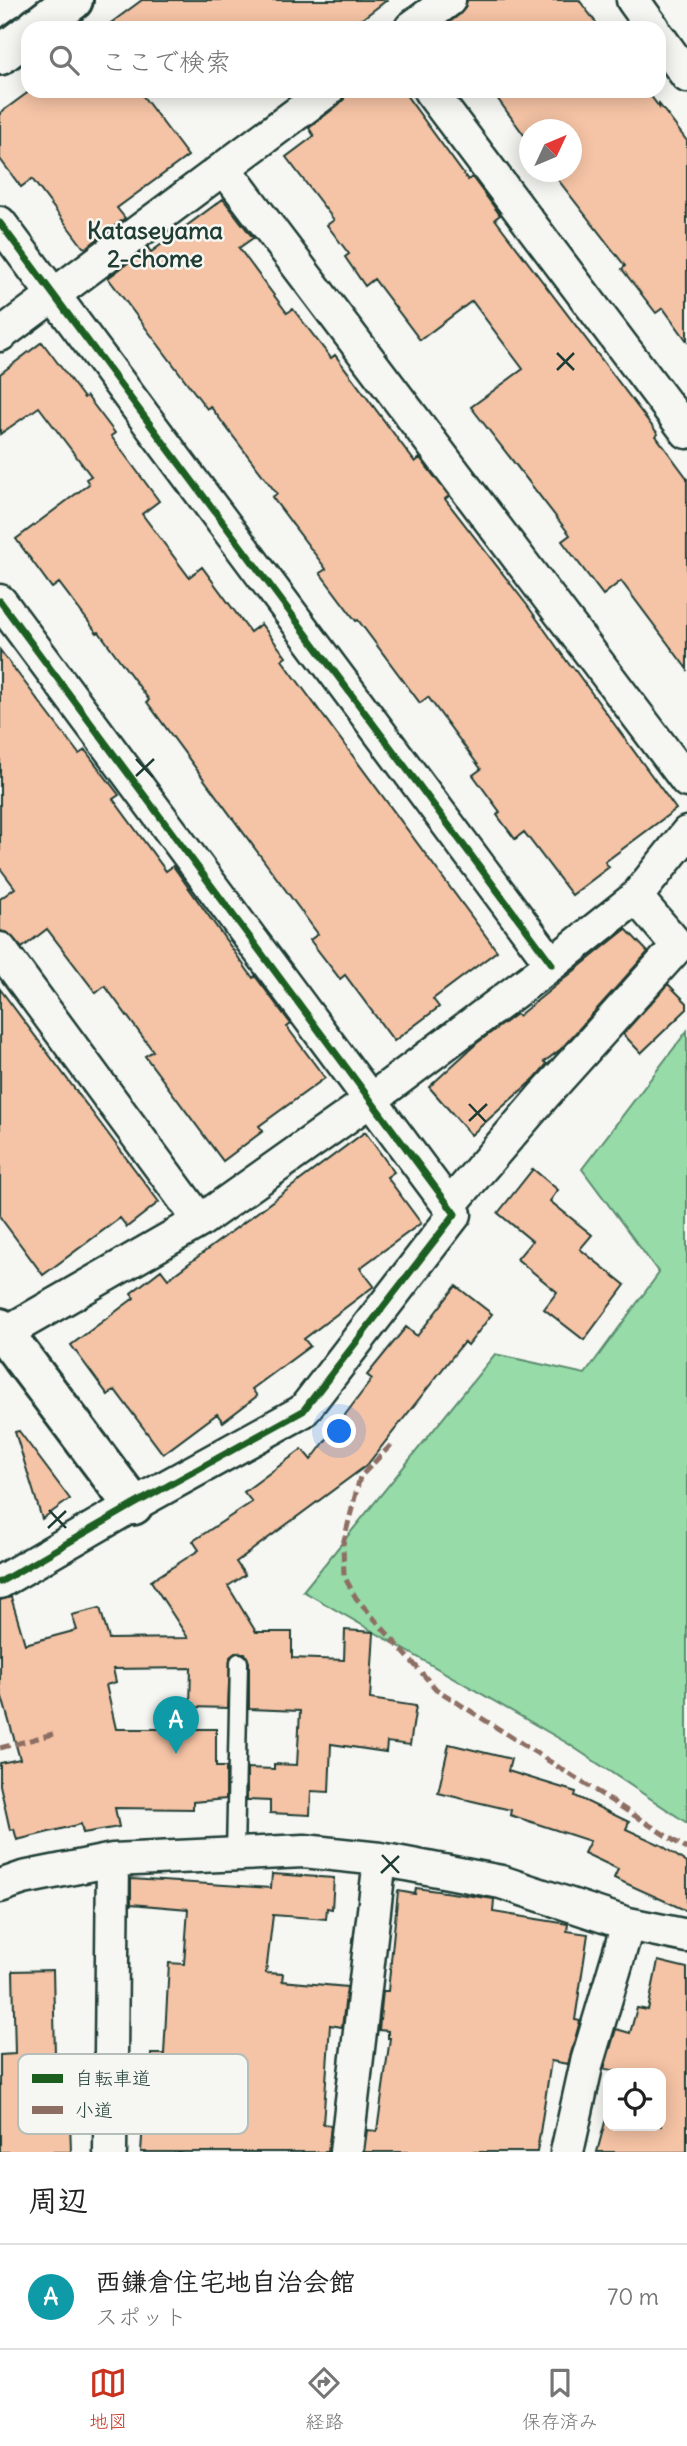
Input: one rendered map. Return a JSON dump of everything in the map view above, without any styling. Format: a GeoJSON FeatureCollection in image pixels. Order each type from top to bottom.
{"type":"FeatureCollection","features":[{"type":"Feature","properties":{"kind":"street"},"geometry":{"type":"LineString","coordinates":[[45,21],[73,0]]}},
{"type":"Feature","properties":{"kind":"street"},"geometry":{"type":"LineString","coordinates":[[420,21],[449,0]]}},
{"type":"Feature","properties":{"kind":"street"},"geometry":{"type":"LineString","coordinates":[[633,0],[648,21]]}},
{"type":"Feature","properties":{"kind":"street"},"geometry":{"type":"LineString","coordinates":[[0,55],[21,39]]}},
{"type":"Feature","properties":{"kind":"street"},"geometry":{"type":"LineString","coordinates":[[666,47],[687,76]]}},
{"type":"Feature","properties":{"kind":"street"},"geometry":{"type":"LineString","coordinates":[[0,335],[318,98]]}},
{"type":"Feature","properties":{"kind":"street"},"geometry":{"type":"LineString","coordinates":[[435,98],[687,432]]}},
{"type":"Feature","properties":{"kind":"street"},"geometry":{"type":"LineString","coordinates":[[224,168],[687,781]]}},
{"type":"Feature","properties":{"kind":"street"},"geometry":{"type":"LineString","coordinates":[[0,223],[552,964]]}},
{"type":"Feature","properties":{"kind":"street"},"geometry":{"type":"LineString","coordinates":[[0,601],[455,1214],[303,1411],[0,1582]]}},
{"type":"Feature","properties":{"kind":"street"},"geometry":{"type":"LineString","coordinates":[[133,1505],[1,1333],[200,1221],[372,1099],[552,964],[636,897],[687,833]]}},
{"type":"Feature","properties":{"kind":"street"},"geometry":{"type":"LineString","coordinates":[[449,1206],[678,946],[636,897]]}},
{"type":"Feature","properties":{"kind":"street"},"geometry":{"type":"LineString","coordinates":[[0,948],[200,1221]]}},
{"type":"Feature","properties":{"kind":"street"},"geometry":{"type":"LineString","coordinates":[[0,1886],[23,1878],[113,1860],[304,1851],[380,1859],[501,1882],[628,1924],[687,1936]]}},
{"type":"Feature","properties":{"kind":"street"},"geometry":{"type":"LineString","coordinates":[[346,2152],[380,1859]]}},
{"type":"Feature","properties":{"kind":"street"},"geometry":{"type":"LineString","coordinates":[[111,2054],[113,1860]]}},
{"type":"Feature","properties":{"kind":"street"},"geometry":{"type":"LineString","coordinates":[[568,2152],[587,2062],[628,1924]]}},
{"type":"Feature","properties":{"kind":"street"},"geometry":{"type":"LineString","coordinates":[[110,2134],[110,2152]]}},
{"type":"Feature","properties":{"kind":"lane"},"geometry":{"type":"LineString","coordinates":[[235,1854],[239,1662]]}},
{"type":"Feature","properties":{"kind":"green space"},"geometry":{"type":"Polygon","coordinates":[[[687,1031],[687,1823],[567,1743],[303,1591],[495,1354],[585,1374],[659,1273],[582,1169],[687,1031]]]}},
{"type":"Feature","properties":{"kind":"building"},"geometry":{"type":"Polygon","coordinates":[[[142,0],[387,0],[359,21],[114,21],[142,0]]]}},
{"type":"Feature","properties":{"kind":"building"},"geometry":{"type":"Polygon","coordinates":[[[467,0],[579,0],[595,21],[451,21],[465,8],[467,0]]]}},
{"type":"Feature","properties":{"kind":"building"},"geometry":{"type":"Polygon","coordinates":[[[21,98],[144,98],[188,156],[117,208],[125,218],[86,248],[32,179],[21,187],[0,159],[0,113],[21,98]]]}},
{"type":"Feature","properties":{"kind":"building"},"geometry":{"type":"Polygon","coordinates":[[[408,98],[468,180],[472,177],[500,215],[495,219],[658,434],[656,436],[687,478],[687,669],[621,581],[603,595],[562,541],[570,535],[471,407],[523,369],[472,301],[420,340],[374,279],[365,286],[345,257],[349,254],[327,225],[334,220],[286,157],[314,136],[309,128],[344,99],[408,98]]]}},
{"type":"Feature","properties":{"kind":"building"},"geometry":{"type":"Polygon","coordinates":[[[497,98],[652,98],[659,107],[659,104],[687,141],[687,341],[663,308],[656,313],[622,269],[625,266],[560,182],[582,182],[582,119],[519,119],[519,128],[497,98]]]}},
{"type":"Feature","properties":{"kind":"building"},"geometry":{"type":"Polygon","coordinates":[[[223,199],[253,238],[239,248],[287,313],[293,309],[331,358],[335,355],[415,462],[420,458],[449,496],[445,499],[527,605],[676,809],[605,862],[609,867],[572,895],[524,832],[515,839],[497,815],[500,812],[473,775],[481,769],[428,697],[420,703],[358,620],[356,621],[320,573],[326,569],[272,497],[277,494],[210,406],[207,409],[108,278],[148,248],[151,252],[223,199]]]}},
{"type":"Feature","properties":{"kind":"building"},"geometry":{"type":"Polygon","coordinates":[[[42,342],[84,398],[87,396],[115,433],[111,436],[159,501],[142,514],[189,577],[202,567],[250,632],[261,624],[286,657],[282,660],[497,951],[433,999],[439,1007],[394,1041],[345,975],[340,979],[310,940],[318,934],[147,702],[149,700],[99,632],[97,633],[59,583],[52,588],[16,539],[89,484],[86,479],[91,476],[39,407],[0,434],[0,374],[42,342]]]}},
{"type":"Feature","properties":{"kind":"building"},"geometry":{"type":"Polygon","coordinates":[[[0,650],[79,754],[85,750],[119,795],[113,799],[166,871],[173,866],[253,978],[255,976],[291,1024],[287,1027],[325,1078],[259,1126],[263,1131],[223,1161],[145,1056],[153,1051],[105,986],[96,993],[47,929],[22,948],[8,933],[0,931],[0,899],[15,888],[0,868],[0,650]]]}},
{"type":"Feature","properties":{"kind":"building"},"geometry":{"type":"Polygon","coordinates":[[[626,929],[648,952],[561,1049],[544,1062],[547,1064],[535,1078],[471,1135],[429,1087],[477,1043],[516,1014],[518,1016],[626,929]]]}},
{"type":"Feature","properties":{"kind":"building"},"geometry":{"type":"Polygon","coordinates":[[[668,984],[687,1003],[687,1009],[641,1053],[623,1034],[668,984]]]}},
{"type":"Feature","properties":{"kind":"building"},"geometry":{"type":"Polygon","coordinates":[[[0,989],[159,1202],[127,1227],[120,1218],[43,1275],[0,1217],[0,989]]]}},
{"type":"Feature","properties":{"kind":"building"},"geometry":{"type":"Polygon","coordinates":[[[365,1132],[394,1172],[387,1177],[421,1223],[360,1268],[374,1286],[304,1339],[310,1346],[252,1389],[257,1396],[223,1422],[217,1414],[163,1454],[115,1390],[108,1395],[71,1345],[134,1298],[131,1293],[161,1270],[168,1279],[365,1132]]]}},
{"type":"Feature","properties":{"kind":"building"},"geometry":{"type":"Polygon","coordinates":[[[533,1169],[558,1190],[550,1201],[592,1235],[580,1249],[625,1285],[584,1340],[544,1309],[557,1292],[517,1259],[532,1241],[498,1213],[533,1169]]]}},
{"type":"Feature","properties":{"kind":"building"},"geometry":{"type":"Polygon","coordinates":[[[456,1286],[492,1314],[468,1345],[464,1342],[367,1465],[236,1562],[245,1575],[228,1586],[256,1632],[292,1632],[292,1658],[344,1660],[345,1630],[374,1632],[370,1699],[416,1706],[410,1745],[387,1742],[386,1752],[331,1744],[329,1792],[311,1791],[310,1815],[270,1813],[270,1801],[247,1800],[247,1768],[274,1769],[274,1764],[297,1765],[300,1711],[249,1709],[249,1662],[245,1653],[235,1653],[230,1657],[228,1708],[190,1707],[191,1668],[113,1669],[116,1682],[106,1685],[116,1729],[216,1729],[216,1767],[226,1767],[226,1799],[193,1802],[193,1809],[115,1808],[119,1827],[83,1833],[81,1824],[17,1840],[14,1829],[10,1830],[0,1785],[0,1763],[20,1759],[0,1690],[0,1600],[11,1597],[25,1644],[77,1630],[72,1615],[100,1608],[109,1639],[188,1638],[151,1581],[199,1550],[193,1541],[252,1502],[244,1492],[302,1449],[311,1460],[372,1379],[367,1375],[406,1327],[417,1336],[456,1286]]]}},
{"type":"Feature","properties":{"kind":"building"},"geometry":{"type":"Polygon","coordinates":[[[19,1431],[70,1499],[42,1519],[15,1432],[19,1431]]]}},
{"type":"Feature","properties":{"kind":"building"},"geometry":{"type":"Polygon","coordinates":[[[449,1744],[511,1759],[508,1771],[576,1792],[575,1796],[629,1822],[626,1829],[661,1845],[687,1863],[687,1911],[614,1878],[618,1869],[584,1853],[590,1841],[510,1815],[511,1810],[438,1793],[449,1744]]]}},
{"type":"Feature","properties":{"kind":"building"},"geometry":{"type":"Polygon","coordinates":[[[272,1874],[334,1878],[332,1909],[327,1908],[326,1919],[273,1915],[266,1973],[283,1974],[282,1981],[347,1987],[342,2027],[330,2025],[323,2124],[331,2125],[328,2152],[141,2152],[142,2134],[248,2134],[248,2054],[164,2054],[169,1963],[184,1964],[188,1909],[131,1904],[131,1879],[271,1888],[272,1874]]]}},
{"type":"Feature","properties":{"kind":"building"},"geometry":{"type":"Polygon","coordinates":[[[416,1888],[494,1899],[493,1912],[568,1924],[567,1931],[588,1934],[575,2020],[580,2021],[568,2064],[551,2061],[537,2152],[364,2152],[367,2130],[377,2131],[390,2038],[388,2031],[379,2030],[383,1991],[388,1991],[398,1891],[415,1894],[416,1888]]]}},
{"type":"Feature","properties":{"kind":"building"},"geometry":{"type":"Polygon","coordinates":[[[658,1961],[687,1968],[687,2152],[597,2152],[603,2130],[666,2131],[666,2068],[604,2068],[616,2029],[630,2033],[637,2008],[648,2010],[658,1961]]]}},
{"type":"Feature","properties":{"kind":"building"},"geometry":{"type":"Polygon","coordinates":[[[53,1970],[55,2054],[18,2054],[18,2134],[70,2134],[71,2152],[0,2152],[0,2055],[15,2054],[13,1971],[53,1970]]]}},
{"type":"Feature","properties":{"kind":"marked path"},"geometry":{"type":"LineString","coordinates":[[391,1445],[360,1477],[343,1544],[344,1576],[356,1598],[436,1689],[687,1849]]}},
{"type":"Feature","properties":{"kind":"marked path"},"geometry":{"type":"LineString","coordinates":[[0,1748],[53,1734]]}},
{"type":"Feature","properties":{"kind":"cycle path"},"geometry":{"type":"LineString","coordinates":[[0,223],[552,964]]}},
{"type":"Feature","properties":{"kind":"cycle path"},"geometry":{"type":"LineString","coordinates":[[0,601],[455,1214],[303,1411],[0,1582]]}},
{"type":"Feature","properties":{"kind":"place","name":"西鎌倉住宅地自治会館"},"geometry":{"type":"Point","coordinates":[176,1754]}},
{"type":"Feature","properties":{"kind":"district","name":"Kataseyama 2-chome"},"geometry":{"type":"Point","coordinates":[155,244]}}]}
